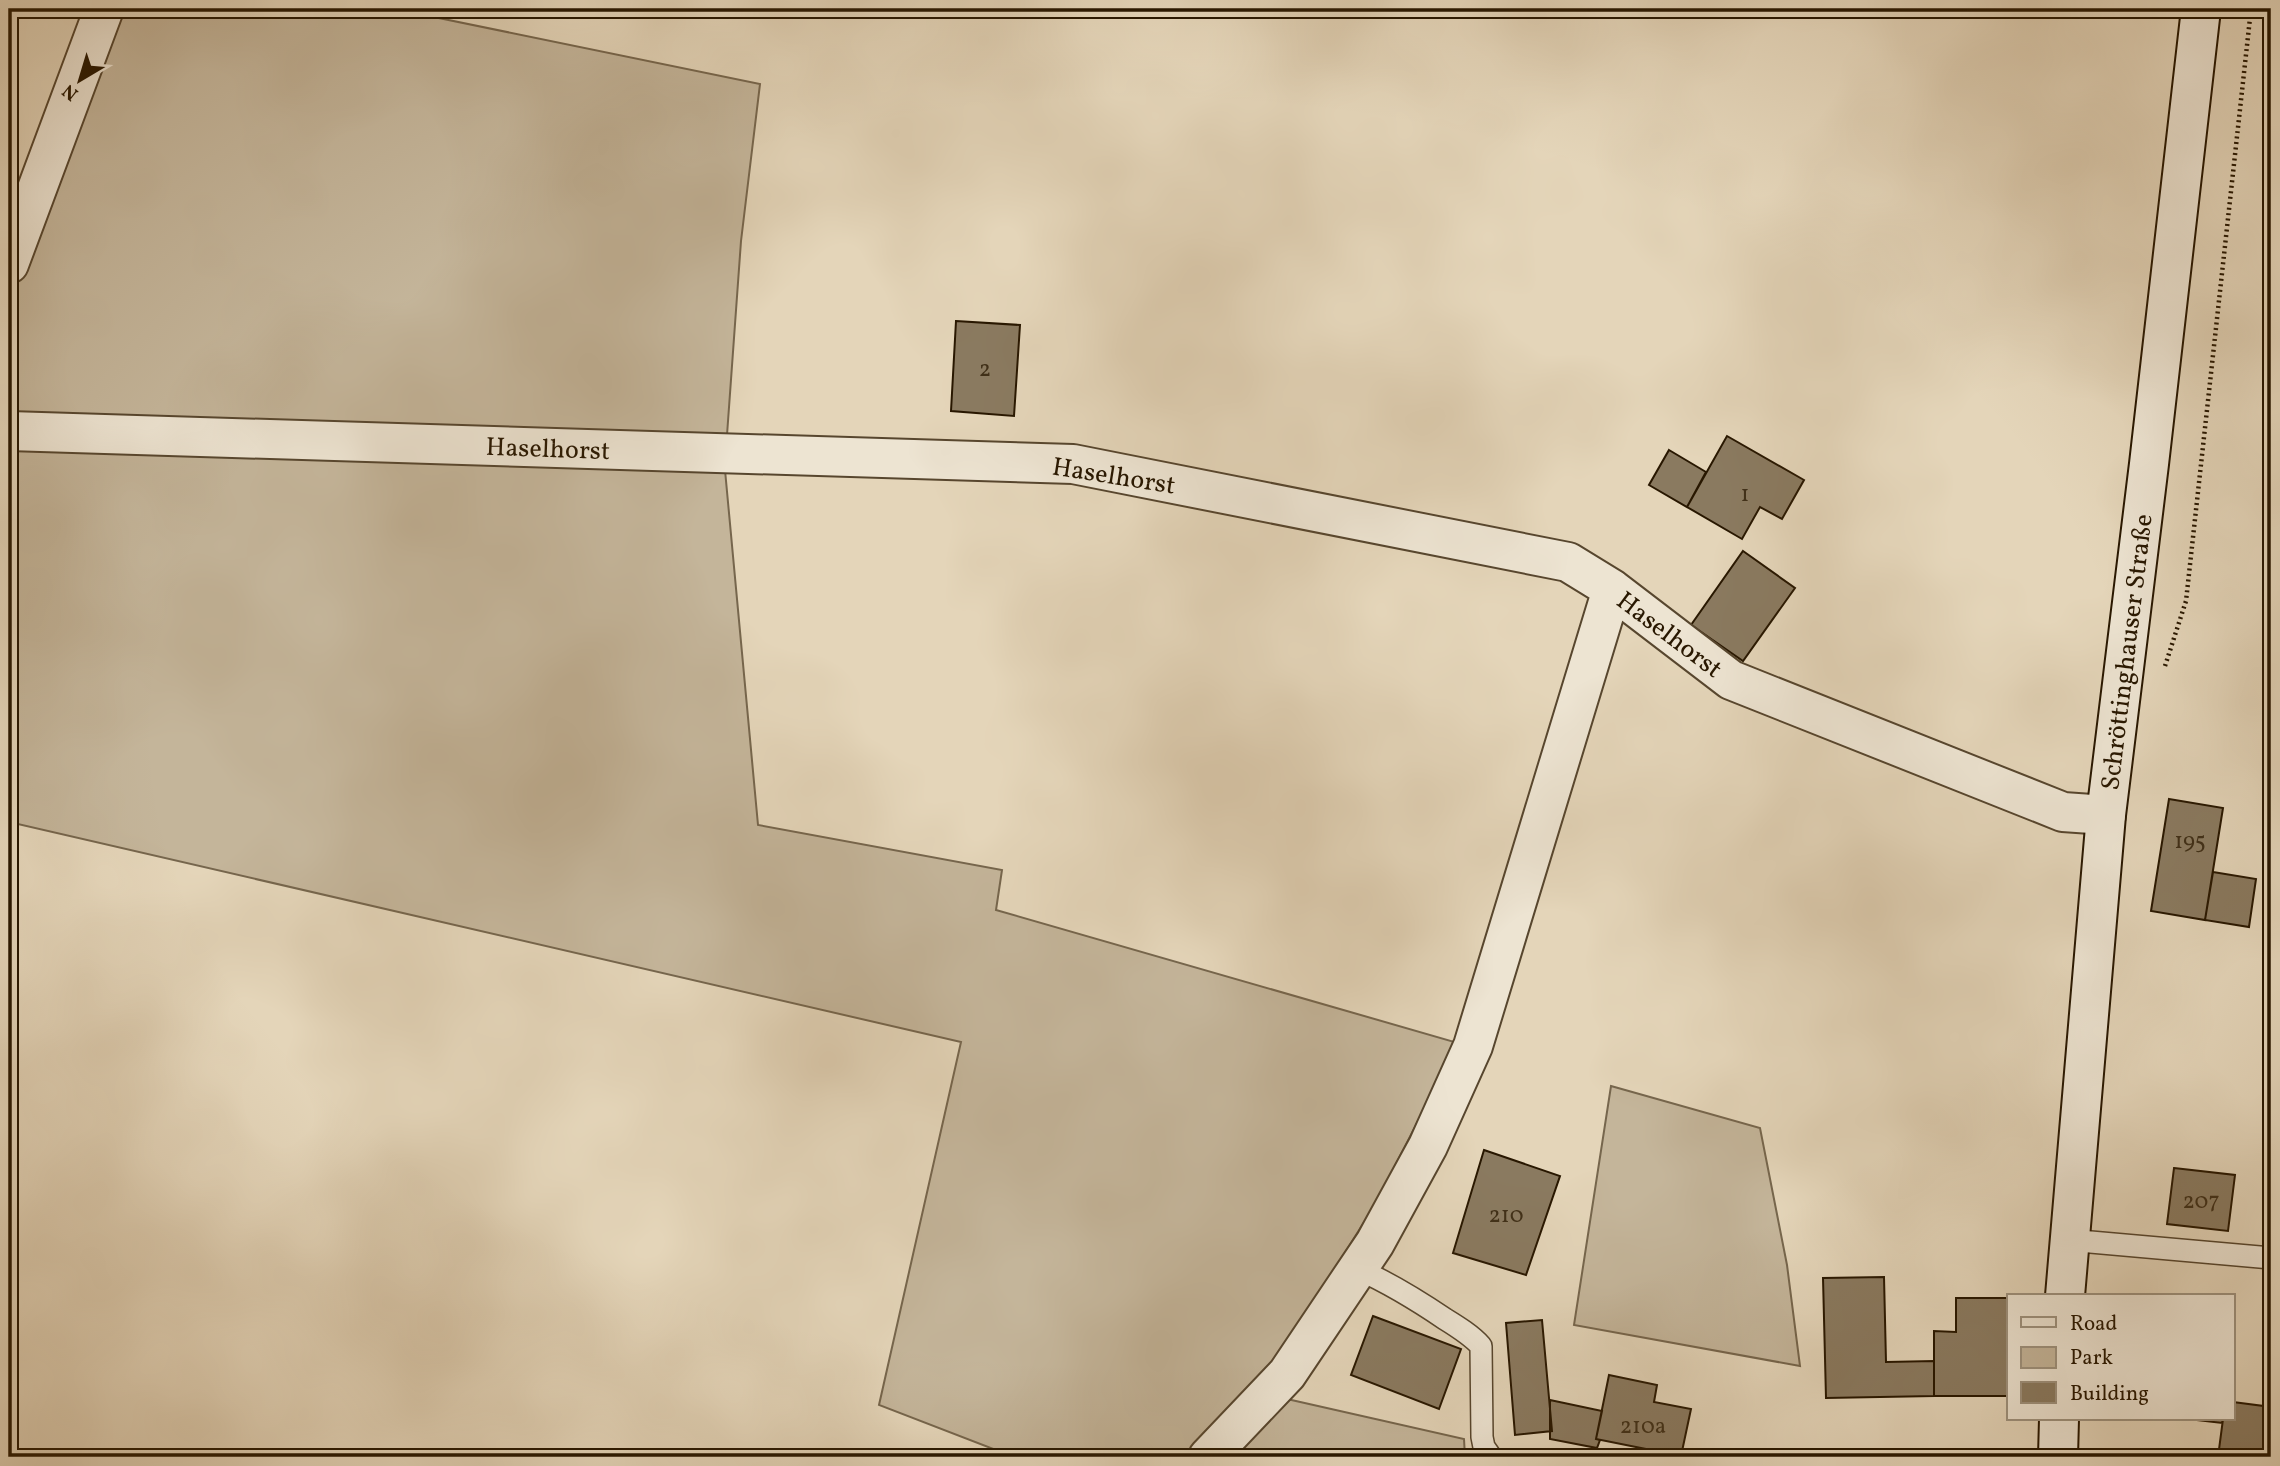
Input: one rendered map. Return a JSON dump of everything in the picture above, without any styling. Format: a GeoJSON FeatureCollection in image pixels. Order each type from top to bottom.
{"type":"FeatureCollection","features":[{"type":"Feature","properties":{"kind":"street"},"geometry":{"type":"LineString","coordinates":[[9,264],[104,9]]}},
{"type":"Feature","properties":{"kind":"street","name":"Schröttinghauser Straße"},"geometry":{"type":"LineString","coordinates":[[2065,1294],[2068,1240],[2094,1078],[2106,816],[2150,464],[2201,9]]}},
{"type":"Feature","properties":{"kind":"street","name":"Haselhorst"},"geometry":{"type":"LineString","coordinates":[[9,431],[1073,464],[1568,562],[1612,589],[1731,680],[2063,811],[2106,816]]}},
{"type":"Feature","properties":{"kind":"street"},"geometry":{"type":"LineString","coordinates":[[1208,1457],[1287,1374],[1375,1243],[1428,1146],[1473,1046],[1612,589]]}},
{"type":"Feature","properties":{"kind":"street"},"geometry":{"type":"LineString","coordinates":[[2058,1457],[2059,1420]]}},
{"type":"Feature","properties":{"kind":"lane"},"geometry":{"type":"LineString","coordinates":[[2068,1240],[2271,1258]]}},
{"type":"Feature","properties":{"kind":"lane"},"geometry":{"type":"LineString","coordinates":[[1358,1269],[1418,1301],[1469,1335],[1480,1346],[1482,1437],[1484,1447],[1492,1457]]}},
{"type":"Feature","properties":{"kind":"path"},"geometry":{"type":"LineString","coordinates":[[2162,674],[2186,601],[2251,9]]}},
{"type":"Feature","properties":{"kind":"green space"},"geometry":{"type":"Polygon","coordinates":[[[115,9],[395,9],[760,84],[741,241],[727,435],[9,415],[9,298],[115,9]]]}},
{"type":"Feature","properties":{"kind":"green space"},"geometry":{"type":"Polygon","coordinates":[[[9,450],[725,470],[758,825],[1002,870],[996,910],[1458,1043],[1376,1203],[1270,1373],[1192,1457],[1014,1457],[879,1405],[961,1042],[9,822],[9,450]]]}},
{"type":"Feature","properties":{"kind":"green space"},"geometry":{"type":"Polygon","coordinates":[[[1611,1086],[1760,1128],[1787,1265],[1800,1366],[1574,1325],[1611,1086]]]}},
{"type":"Feature","properties":{"kind":"green space"},"geometry":{"type":"Polygon","coordinates":[[[1287,1399],[1464,1439],[1465,1457],[1235,1457],[1287,1399]]]}},
{"type":"Feature","properties":{"kind":"building"},"geometry":{"type":"Polygon","coordinates":[[[956,321],[1020,325],[1014,416],[951,411],[956,321]]]}},
{"type":"Feature","properties":{"kind":"building"},"geometry":{"type":"Polygon","coordinates":[[[1727,436],[1804,480],[1782,519],[1760,507],[1742,539],[1687,507],[1727,436]]]}},
{"type":"Feature","properties":{"kind":"building"},"geometry":{"type":"Polygon","coordinates":[[[1669,450],[1706,472],[1687,507],[1649,485],[1669,450]]]}},
{"type":"Feature","properties":{"kind":"building"},"geometry":{"type":"Polygon","coordinates":[[[1743,551],[1795,588],[1743,661],[1691,625],[1743,551]]]}},
{"type":"Feature","properties":{"kind":"building"},"geometry":{"type":"Polygon","coordinates":[[[2169,799],[2223,808],[2205,920],[2151,911],[2169,799]]]}},
{"type":"Feature","properties":{"kind":"building"},"geometry":{"type":"Polygon","coordinates":[[[2213,872],[2256,879],[2249,927],[2205,920],[2213,872]]]}},
{"type":"Feature","properties":{"kind":"building"},"geometry":{"type":"Polygon","coordinates":[[[1484,1150],[1560,1176],[1526,1275],[1453,1253],[1484,1150]]]}},
{"type":"Feature","properties":{"kind":"building"},"geometry":{"type":"Polygon","coordinates":[[[2174,1168],[2235,1175],[2228,1231],[2167,1224],[2174,1168]]]}},
{"type":"Feature","properties":{"kind":"building"},"geometry":{"type":"Polygon","coordinates":[[[1884,1277],[1886,1362],[1934,1361],[1934,1396],[1826,1398],[1823,1278],[1884,1277]]]}},
{"type":"Feature","properties":{"kind":"building"},"geometry":{"type":"Polygon","coordinates":[[[1956,1298],[2007,1298],[2007,1396],[1934,1396],[1934,1331],[1956,1332],[1956,1298]]]}},
{"type":"Feature","properties":{"kind":"building"},"geometry":{"type":"Polygon","coordinates":[[[1373,1316],[1461,1349],[1439,1409],[1351,1375],[1373,1316]]]}},
{"type":"Feature","properties":{"kind":"building"},"geometry":{"type":"Polygon","coordinates":[[[1542,1320],[1552,1431],[1515,1435],[1506,1323],[1542,1320]]]}},
{"type":"Feature","properties":{"kind":"building"},"geometry":{"type":"Polygon","coordinates":[[[1609,1375],[1657,1385],[1654,1402],[1691,1409],[1681,1456],[1596,1439],[1609,1375]]]}},
{"type":"Feature","properties":{"kind":"building"},"geometry":{"type":"Polygon","coordinates":[[[1550,1400],[1602,1411],[1596,1439],[1600,1440],[1597,1448],[1550,1439],[1550,1400]]]}},
{"type":"Feature","properties":{"kind":"building"},"geometry":{"type":"Polygon","coordinates":[[[2234,1402],[2271,1407],[2271,1457],[2218,1457],[2223,1420],[2234,1420],[2234,1402]]]}},
{"type":"Feature","properties":{"kind":"building"},"geometry":{"type":"Polygon","coordinates":[[[2196,1420],[2223,1420],[2222,1423],[2196,1420]]]}}]}
